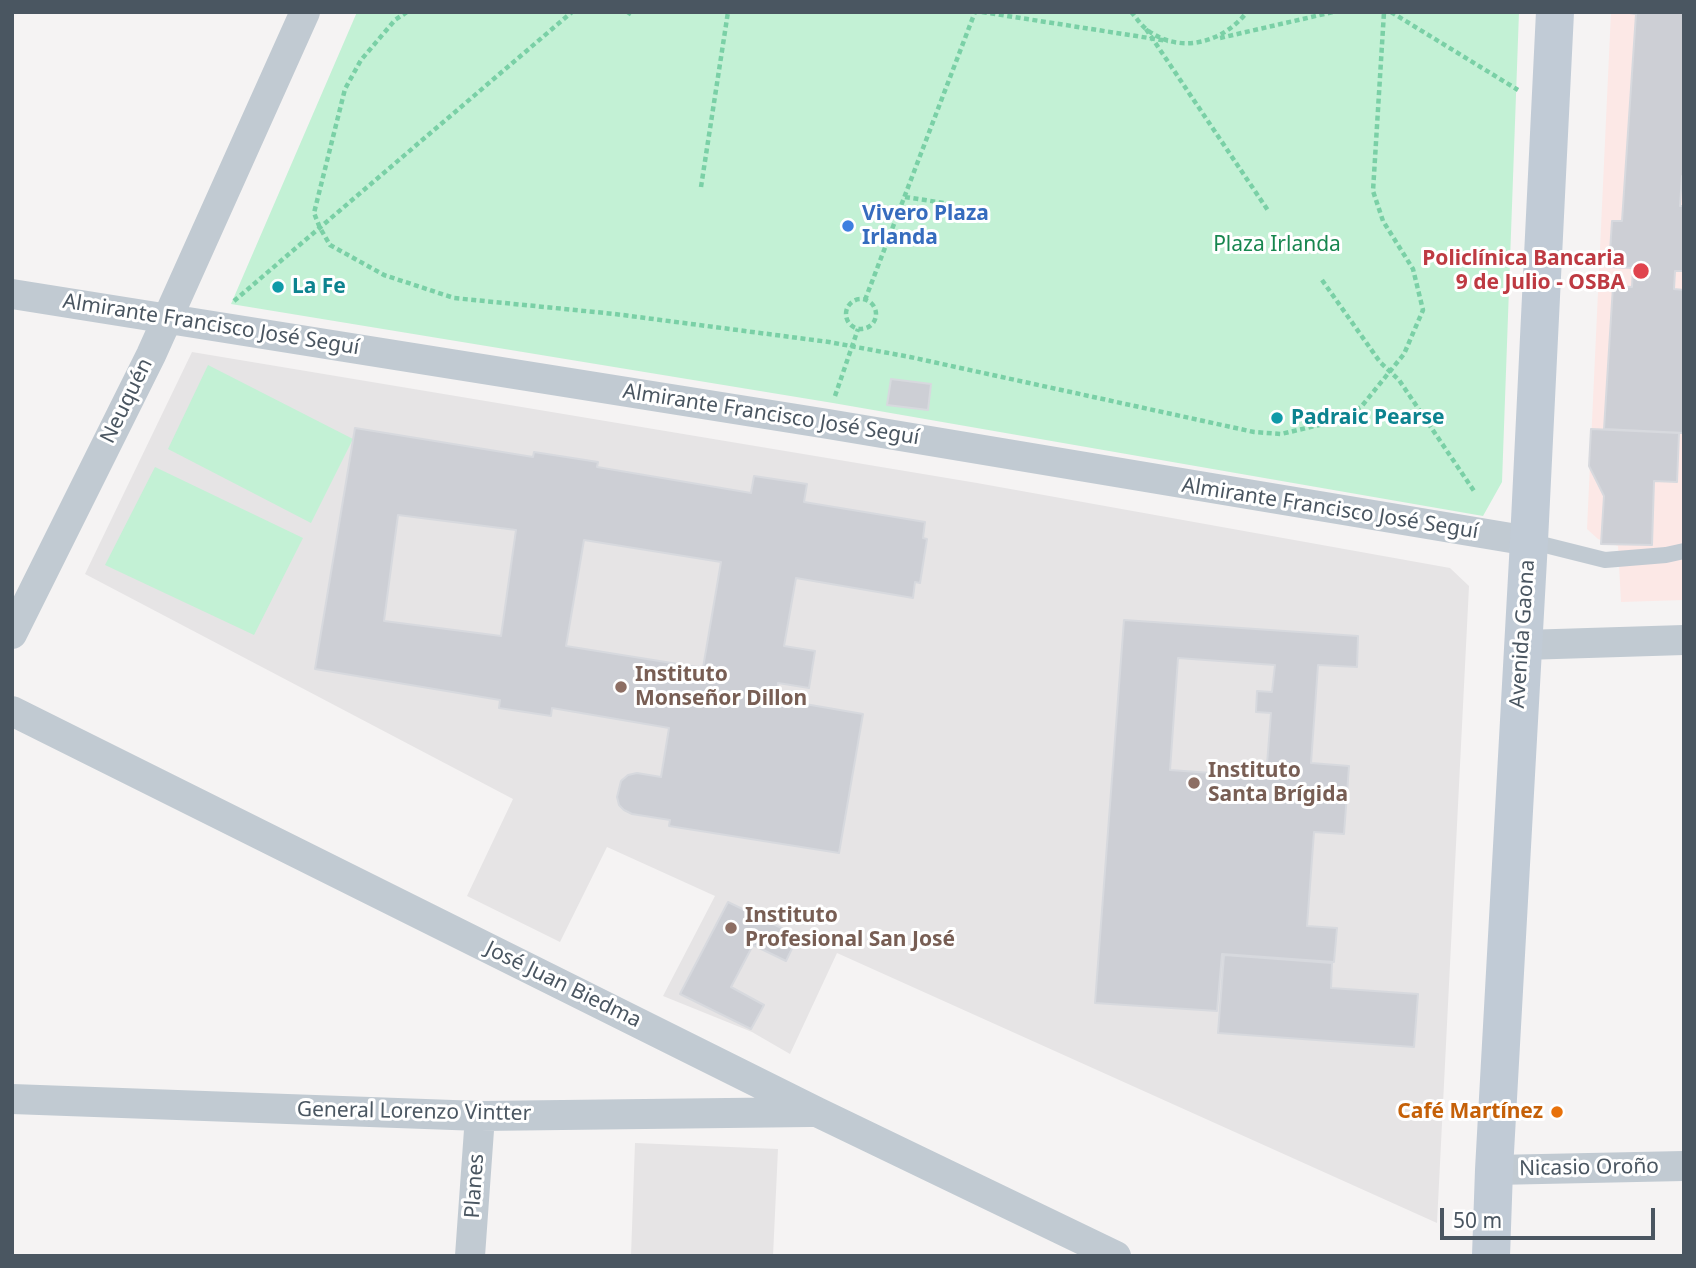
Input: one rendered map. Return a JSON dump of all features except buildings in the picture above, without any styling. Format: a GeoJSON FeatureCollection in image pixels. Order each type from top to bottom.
{"type":"FeatureCollection","features":[{"type":"Feature","properties":{"kind":"main road","name":"Avenida Gaona"},"geometry":{"type":"LineString","coordinates":[[1491,1256],[1493,1170],[1524,645],[1555,12]]}},
{"type":"Feature","properties":{"kind":"street","name":"Neuquén"},"geometry":{"type":"LineString","coordinates":[[12,634],[167,318],[305,12]]}},
{"type":"Feature","properties":{"kind":"street","name":"Almirante Francisco José Seguí"},"geometry":{"type":"LineString","coordinates":[[12,294],[828,424],[1529,541]]}},
{"type":"Feature","properties":{"kind":"street"},"geometry":{"type":"LineString","coordinates":[[1524,645],[1684,640]]}},
{"type":"Feature","properties":{"kind":"street","name":"José Juan Biedma"},"geometry":{"type":"LineString","coordinates":[[12,711],[817,1112],[1116,1256]]}},
{"type":"Feature","properties":{"kind":"street","name":"General Lorenzo Vintter"},"geometry":{"type":"LineString","coordinates":[[12,1099],[480,1116],[817,1112]]}},
{"type":"Feature","properties":{"kind":"street","name":"Planes"},"geometry":{"type":"LineString","coordinates":[[470,1256],[480,1116]]}},
{"type":"Feature","properties":{"kind":"street","name":"Nicasio Oroño"},"geometry":{"type":"LineString","coordinates":[[1493,1170],[1684,1166]]}},
{"type":"Feature","properties":{"kind":"lane"},"geometry":{"type":"LineString","coordinates":[[1529,541],[1605,560],[1684,551]]}},
{"type":"Feature","properties":{"kind":"path"},"geometry":{"type":"LineString","coordinates":[[407,12],[396,20],[361,60],[345,89],[314,213],[330,245],[384,275],[454,298],[615,314],[852,346],[1254,432],[1281,434],[1332,422],[1361,407],[1404,354],[1423,310],[1413,269],[1383,221],[1373,191],[1384,12]]}},
{"type":"Feature","properties":{"kind":"path"},"geometry":{"type":"LineString","coordinates":[[207,324],[572,12]]}},
{"type":"Feature","properties":{"kind":"path"},"geometry":{"type":"LineString","coordinates":[[701,187],[728,12]]}},
{"type":"Feature","properties":{"kind":"path"},"geometry":{"type":"LineString","coordinates":[[865,300],[975,12]]}},
{"type":"Feature","properties":{"kind":"path"},"geometry":{"type":"LineString","coordinates":[[982,12],[1192,44],[1333,12]]}},
{"type":"Feature","properties":{"kind":"path"},"geometry":{"type":"LineString","coordinates":[[1131,12],[1154,40],[1269,212]]}},
{"type":"Feature","properties":{"kind":"path"},"geometry":{"type":"LineString","coordinates":[[1216,39],[1237,25],[1247,12]]}},
{"type":"Feature","properties":{"kind":"path"},"geometry":{"type":"LineString","coordinates":[[1391,12],[1550,107]]}},
{"type":"Feature","properties":{"kind":"path"},"geometry":{"type":"LineString","coordinates":[[1146,29],[1168,41]]}},
{"type":"Feature","properties":{"kind":"path"},"geometry":{"type":"LineString","coordinates":[[905,197],[944,203]]}},
{"type":"Feature","properties":{"kind":"path"},"geometry":{"type":"LineString","coordinates":[[1322,280],[1380,362],[1399,380],[1474,491]]}},
{"type":"Feature","properties":{"kind":"path"},"geometry":{"type":"LineString","coordinates":[[865,300],[873,307],[876,316],[868,328],[858,329],[849,323],[846,313],[850,304],[865,300]]}},
{"type":"Feature","properties":{"kind":"path"},"geometry":{"type":"LineString","coordinates":[[828,424],[858,329]]}},
{"type":"Feature","properties":{"kind":"shaded area","name":"Policlínica Bancaria 9 de Julio - OSBA"},"geometry":{"type":"Polygon","coordinates":[[[1611,12],[1684,12],[1684,600],[1621,602],[1618,546],[1598,539],[1587,529],[1611,12]]]}},
{"type":"Feature","properties":{"kind":"shaded area"},"geometry":{"type":"Polygon","coordinates":[[[192,352],[977,483],[1450,568],[1469,586],[1437,1223],[837,953],[790,1054],[752,1032],[663,996],[715,896],[607,847],[560,942],[467,896],[513,799],[85,574],[192,352]]]}},
{"type":"Feature","properties":{"kind":"shaded area"},"geometry":{"type":"Polygon","coordinates":[[[635,1143],[778,1149],[773,1256],[631,1256],[635,1143]]]}},
{"type":"Feature","properties":{"kind":"green space","name":"Plaza Irlanda"},"geometry":{"type":"Polygon","coordinates":[[[357,12],[1519,12],[1502,482],[1483,516],[833,403],[231,304],[357,12]]]}},
{"type":"Feature","properties":{"kind":"green space"},"geometry":{"type":"Polygon","coordinates":[[[208,365],[353,439],[311,523],[168,449],[208,365]]]}},
{"type":"Feature","properties":{"kind":"green space"},"geometry":{"type":"Polygon","coordinates":[[[155,467],[303,538],[254,635],[105,565],[155,467]]]}},
{"type":"Feature","properties":{"kind":"place","name":"Vivero Plaza Irlanda"},"geometry":{"type":"Point","coordinates":[848,226]}},
{"type":"Feature","properties":{"kind":"place","name":"Policlínica Bancaria 9 de Julio - OSBA"},"geometry":{"type":"Point","coordinates":[1641,271]}},
{"type":"Feature","properties":{"kind":"place","name":"La Fe"},"geometry":{"type":"Point","coordinates":[278,287]}},
{"type":"Feature","properties":{"kind":"place","name":"Padraic Pearse"},"geometry":{"type":"Point","coordinates":[1277,418]}},
{"type":"Feature","properties":{"kind":"place","name":"Instituto Monseñor Dillon"},"geometry":{"type":"Point","coordinates":[621,687]}},
{"type":"Feature","properties":{"kind":"place","name":"Instituto Santa Brígida"},"geometry":{"type":"Point","coordinates":[1194,783]}},
{"type":"Feature","properties":{"kind":"place","name":"Instituto Profesional San José"},"geometry":{"type":"Point","coordinates":[731,928]}},
{"type":"Feature","properties":{"kind":"place","name":"Café Martínez"},"geometry":{"type":"Point","coordinates":[1557,1112]}}]}
